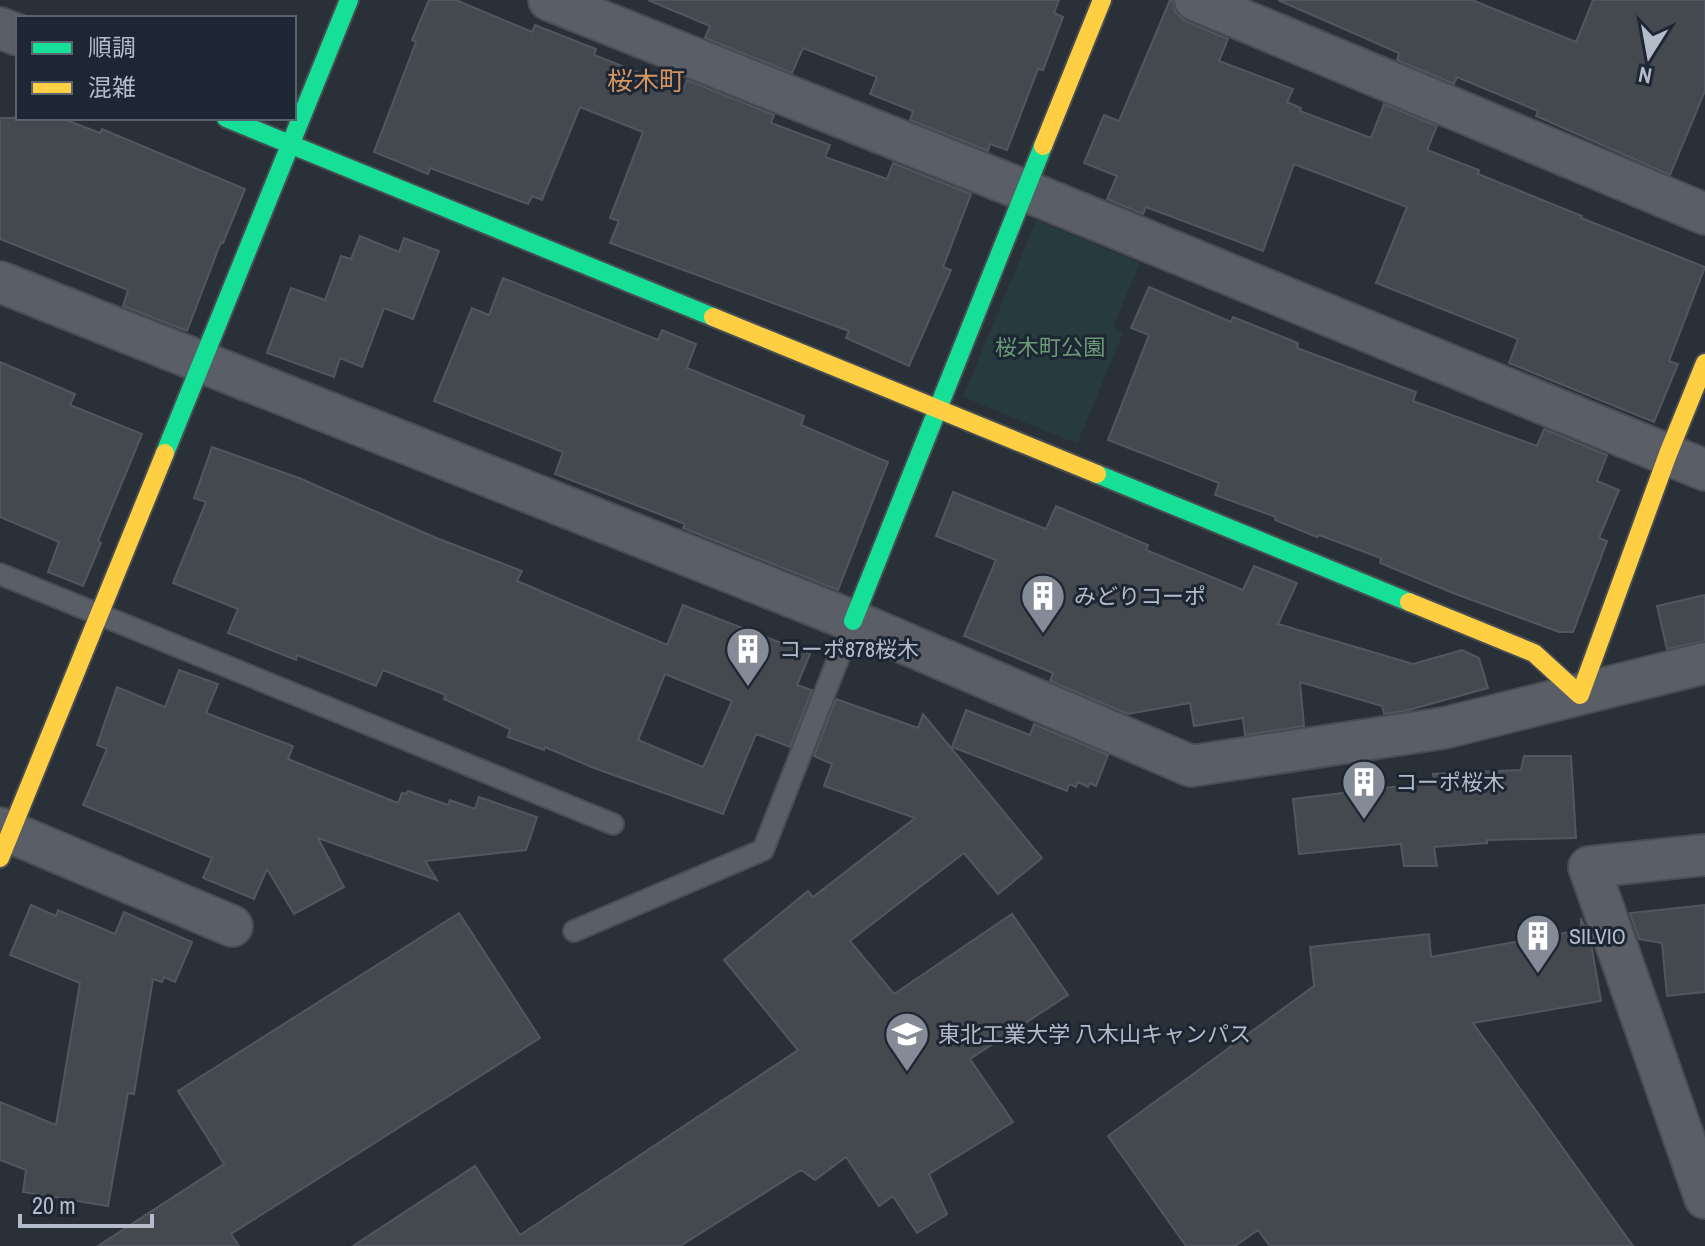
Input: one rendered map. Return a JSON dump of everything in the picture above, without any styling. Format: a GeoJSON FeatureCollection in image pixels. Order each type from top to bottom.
{"type":"FeatureCollection","features":[{"type":"Feature","properties":{"kind":"street"},"geometry":{"type":"LineString","coordinates":[[232,926],[4,839],[100,614],[349,0]]}},
{"type":"Feature","properties":{"kind":"street"},"geometry":{"type":"LineString","coordinates":[[549,0],[1026,191],[1705,470]]}},
{"type":"Feature","properties":{"kind":"street"},"geometry":{"type":"LineString","coordinates":[[853,621],[1102,0]]}},
{"type":"Feature","properties":{"kind":"street"},"geometry":{"type":"LineString","coordinates":[[1195,0],[1705,214]]}},
{"type":"Feature","properties":{"kind":"street"},"geometry":{"type":"LineString","coordinates":[[231,120],[1534,653],[1580,695]]}},
{"type":"Feature","properties":{"kind":"street"},"geometry":{"type":"LineString","coordinates":[[0,282],[853,621],[1191,766],[1444,728],[1705,663]]}},
{"type":"Feature","properties":{"kind":"street"},"geometry":{"type":"LineString","coordinates":[[1580,695],[1668,454],[1705,363]]}},
{"type":"Feature","properties":{"kind":"street"},"geometry":{"type":"LineString","coordinates":[[1705,855],[1589,867],[1705,1198]]}},
{"type":"Feature","properties":{"kind":"lane"},"geometry":{"type":"LineString","coordinates":[[0,574],[613,824]]}},
{"type":"Feature","properties":{"kind":"lane"},"geometry":{"type":"LineString","coordinates":[[574,931],[763,850],[853,621]]}},
{"type":"Feature","properties":{"kind":"green space","name":"桜木町公園"},"geometry":{"type":"Polygon","coordinates":[[[1036,220],[1140,263],[1113,327],[1123,333],[1077,444],[963,397],[1036,220]]]}},
{"type":"Feature","properties":{"kind":"building"},"geometry":{"type":"Polygon","coordinates":[[[429,0],[456,0],[532,32],[535,25],[596,49],[594,55],[683,90],[687,80],[774,115],[771,123],[830,145],[825,157],[887,179],[893,163],[971,194],[943,267],[951,270],[909,366],[846,338],[849,331],[610,243],[619,221],[610,218],[643,132],[580,107],[542,200],[532,196],[528,204],[430,168],[428,174],[374,152],[429,0]]]}},
{"type":"Feature","properties":{"kind":"building"},"geometry":{"type":"Polygon","coordinates":[[[648,0],[1059,0],[1054,13],[1063,17],[1043,70],[1038,69],[1007,150],[990,144],[988,151],[910,120],[913,111],[870,94],[877,77],[803,48],[792,73],[705,38],[710,26],[648,0]]]}},
{"type":"Feature","properties":{"kind":"building"},"geometry":{"type":"Polygon","coordinates":[[[1170,0],[1176,13],[1185,21],[1228,39],[1219,61],[1293,89],[1287,102],[1301,108],[1300,111],[1371,138],[1384,104],[1437,126],[1427,150],[1479,170],[1478,174],[1581,218],[1705,267],[1669,361],[1678,364],[1654,422],[1509,363],[1518,339],[1376,283],[1407,207],[1294,164],[1263,251],[1146,207],[1143,214],[1107,199],[1117,176],[1084,163],[1104,115],[1119,121],[1170,0]]]}},
{"type":"Feature","properties":{"kind":"building"},"geometry":{"type":"Polygon","coordinates":[[[1278,0],[1472,0],[1576,42],[1593,0],[1705,0],[1705,91],[1670,175],[1536,116],[1538,111],[1457,77],[1454,84],[1397,60],[1399,53],[1278,0]]]}},
{"type":"Feature","properties":{"kind":"building"},"geometry":{"type":"Polygon","coordinates":[[[0,118],[66,120],[100,133],[102,129],[245,189],[187,331],[123,306],[128,290],[0,239],[0,118]]]}},
{"type":"Feature","properties":{"kind":"building"},"geometry":{"type":"Polygon","coordinates":[[[360,236],[399,252],[404,238],[439,251],[413,319],[384,308],[362,367],[340,358],[334,377],[267,353],[291,288],[325,300],[341,256],[351,259],[360,236]]]}},
{"type":"Feature","properties":{"kind":"building"},"geometry":{"type":"Polygon","coordinates":[[[503,278],[658,340],[662,330],[696,344],[687,368],[804,416],[801,425],[888,462],[838,590],[683,528],[685,524],[555,474],[563,452],[434,401],[472,308],[489,315],[503,278]]]}},
{"type":"Feature","properties":{"kind":"building"},"geometry":{"type":"Polygon","coordinates":[[[1149,287],[1231,322],[1233,317],[1298,343],[1297,348],[1416,392],[1413,401],[1537,446],[1544,429],[1607,455],[1597,481],[1619,490],[1599,538],[1607,541],[1573,632],[1559,632],[1453,593],[1380,563],[1381,558],[1275,520],[1276,517],[1215,495],[1219,483],[1108,440],[1149,335],[1131,328],[1149,287]]]}},
{"type":"Feature","properties":{"kind":"building"},"geometry":{"type":"Polygon","coordinates":[[[0,362],[75,394],[70,405],[142,434],[83,586],[48,572],[59,542],[0,517],[0,362]]]}},
{"type":"Feature","properties":{"kind":"building"},"geometry":{"type":"Polygon","coordinates":[[[212,447],[299,478],[434,537],[522,571],[517,581],[667,645],[683,605],[810,654],[797,685],[812,690],[790,747],[756,734],[723,814],[545,747],[544,750],[508,737],[510,729],[444,699],[446,695],[383,670],[376,686],[297,655],[296,660],[228,633],[238,609],[173,583],[206,502],[194,498],[212,447]],[[665,674],[638,740],[703,767],[732,701],[665,674]]]}},
{"type":"Feature","properties":{"kind":"building"},"geometry":{"type":"Polygon","coordinates":[[[953,492],[1046,529],[1056,506],[1148,545],[1146,550],[1243,590],[1254,566],[1297,583],[1278,624],[1413,664],[1462,650],[1479,658],[1488,688],[1384,714],[1382,706],[1300,682],[1304,726],[1245,735],[1243,718],[1194,726],[1190,703],[1128,714],[1050,681],[1053,673],[964,636],[996,560],[936,536],[953,492]]]}},
{"type":"Feature","properties":{"kind":"building"},"geometry":{"type":"Polygon","coordinates":[[[1705,595],[1705,641],[1667,649],[1657,606],[1705,595]]]}},
{"type":"Feature","properties":{"kind":"building"},"geometry":{"type":"Polygon","coordinates":[[[179,670],[218,684],[206,713],[293,746],[288,759],[398,803],[402,793],[408,791],[448,805],[450,800],[475,809],[479,797],[537,817],[526,850],[425,861],[437,880],[318,838],[344,887],[294,914],[267,869],[254,899],[203,878],[212,858],[83,805],[107,749],[97,745],[117,687],[165,707],[179,670]]]}},
{"type":"Feature","properties":{"kind":"building"},"geometry":{"type":"Polygon","coordinates":[[[836,699],[918,728],[923,714],[1042,858],[998,894],[964,853],[850,941],[894,994],[1012,914],[1068,995],[970,1059],[1013,1122],[929,1174],[947,1214],[917,1233],[893,1196],[879,1206],[846,1157],[815,1180],[801,1170],[680,1246],[353,1246],[475,1166],[520,1235],[798,1050],[724,960],[808,891],[813,897],[915,818],[824,786],[832,764],[814,756],[836,699]]]}},
{"type":"Feature","properties":{"kind":"building"},"geometry":{"type":"Polygon","coordinates":[[[966,710],[1030,735],[1034,724],[1108,755],[1096,786],[1090,783],[1088,787],[1078,782],[1076,787],[1069,784],[1067,791],[952,747],[966,710]]]}},
{"type":"Feature","properties":{"kind":"building"},"geometry":{"type":"Polygon","coordinates":[[[1524,756],[1571,756],[1576,838],[1487,840],[1487,843],[1434,847],[1437,866],[1404,866],[1401,844],[1299,854],[1293,799],[1435,782],[1433,774],[1521,770],[1524,756]]]}},
{"type":"Feature","properties":{"kind":"building"},"geometry":{"type":"Polygon","coordinates":[[[31,905],[56,916],[58,910],[115,934],[124,912],[192,942],[175,982],[164,977],[162,982],[153,979],[134,1094],[128,1093],[108,1206],[23,1192],[26,1170],[0,1160],[0,1102],[56,1125],[80,983],[10,955],[31,905]]]}},
{"type":"Feature","properties":{"kind":"building"},"geometry":{"type":"Polygon","coordinates":[[[1705,905],[1705,992],[1667,996],[1662,943],[1639,939],[1630,913],[1705,905]]]}},
{"type":"Feature","properties":{"kind":"building"},"geometry":{"type":"Polygon","coordinates":[[[459,913],[540,1038],[231,1234],[239,1246],[98,1246],[224,1164],[178,1091],[459,913]]]}},
{"type":"Feature","properties":{"kind":"building"},"geometry":{"type":"Polygon","coordinates":[[[1581,918],[1591,943],[1601,1001],[1473,1023],[1633,1246],[1270,1246],[1258,1230],[1235,1246],[1186,1246],[1108,1136],[1314,986],[1310,947],[1429,934],[1431,957],[1581,930],[1581,918]]]}},
{"type":"Feature","properties":{"kind":"traffic: fast"},"geometry":{"type":"LineString","coordinates":[[165,453],[349,0]]}},
{"type":"Feature","properties":{"kind":"traffic: fast"},"geometry":{"type":"LineString","coordinates":[[231,120],[713,317]]}},
{"type":"Feature","properties":{"kind":"traffic: fast"},"geometry":{"type":"LineString","coordinates":[[853,621],[1043,146]]}},
{"type":"Feature","properties":{"kind":"traffic: fast"},"geometry":{"type":"LineString","coordinates":[[1097,474],[1409,602]]}},
{"type":"Feature","properties":{"kind":"traffic: slow"},"geometry":{"type":"LineString","coordinates":[[1043,146],[1102,0]]}},
{"type":"Feature","properties":{"kind":"traffic: slow"},"geometry":{"type":"LineString","coordinates":[[713,317],[1097,474]]}},
{"type":"Feature","properties":{"kind":"traffic: slow"},"geometry":{"type":"LineString","coordinates":[[1409,602],[1534,653],[1580,695],[1668,454],[1705,363]]}},
{"type":"Feature","properties":{"kind":"traffic: slow"},"geometry":{"type":"LineString","coordinates":[[0,858],[165,453]]}},
{"type":"Feature","properties":{"kind":"place","name":"みどりコーポ"},"geometry":{"type":"Point","coordinates":[1043,635]}},
{"type":"Feature","properties":{"kind":"place","name":"コーポ878桜木"},"geometry":{"type":"Point","coordinates":[748,688]}},
{"type":"Feature","properties":{"kind":"place","name":"コーポ桜木"},"geometry":{"type":"Point","coordinates":[1364,821]}},
{"type":"Feature","properties":{"kind":"place","name":"SILVIO"},"geometry":{"type":"Point","coordinates":[1538,975]}},
{"type":"Feature","properties":{"kind":"place","name":"東北工業大学 八木山キャンパス"},"geometry":{"type":"Point","coordinates":[907,1073]}},
{"type":"Feature","properties":{"kind":"district","name":"桜木町"},"geometry":{"type":"Point","coordinates":[646,80]}}]}
